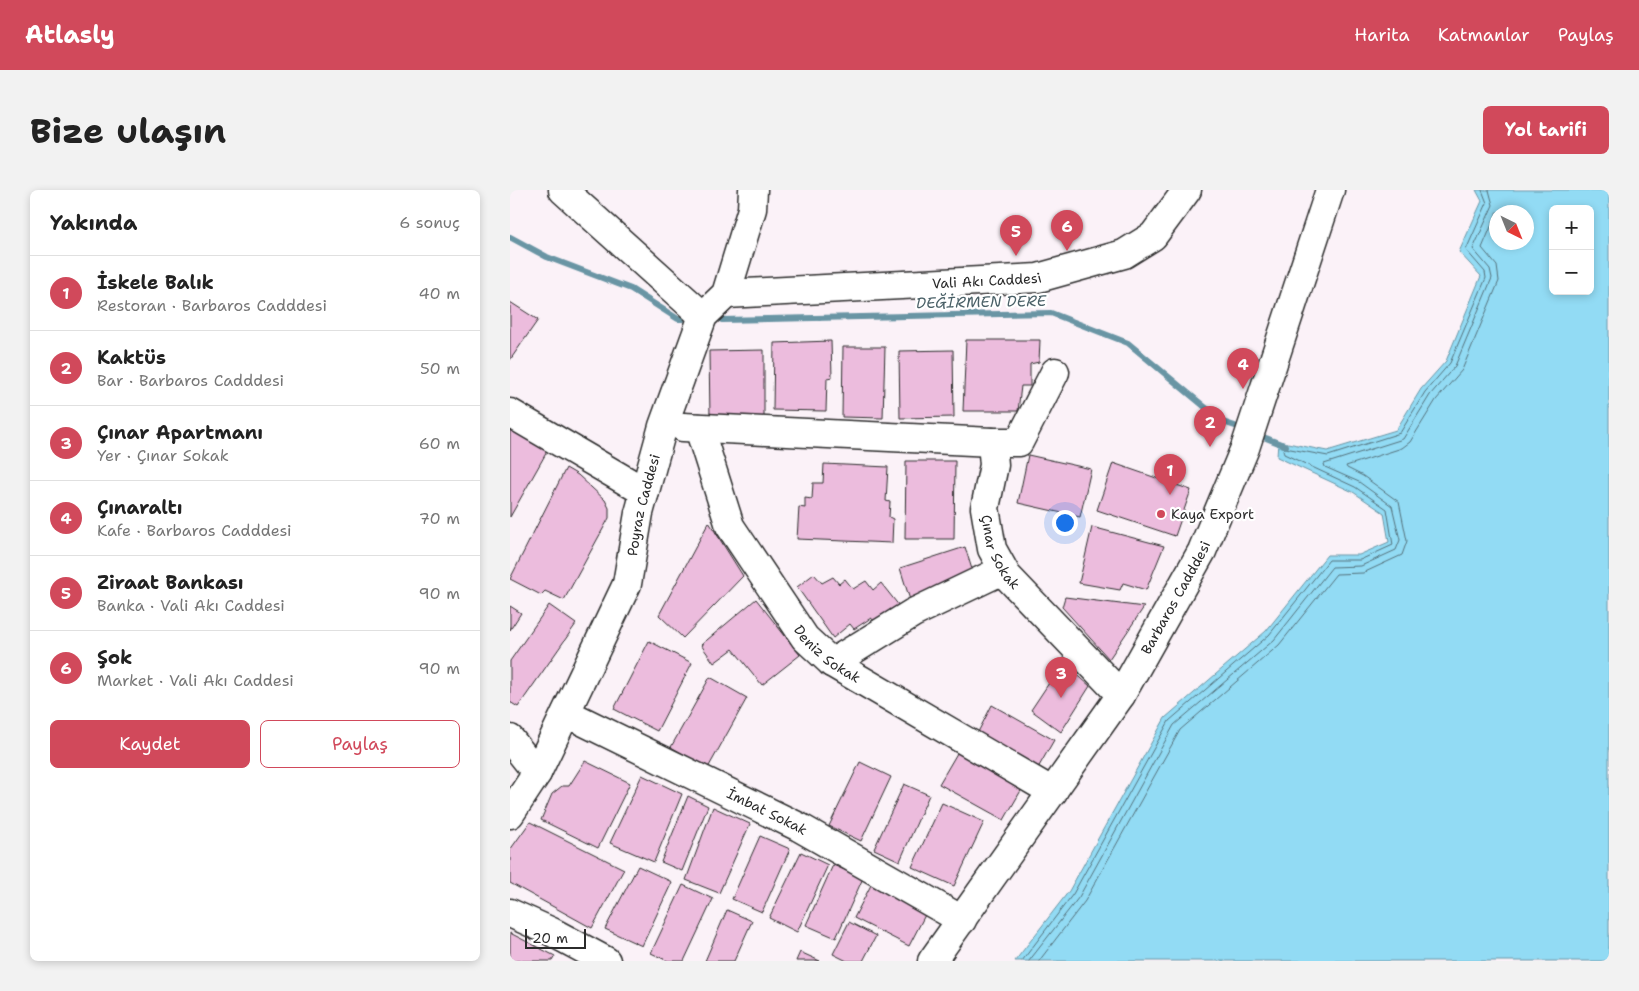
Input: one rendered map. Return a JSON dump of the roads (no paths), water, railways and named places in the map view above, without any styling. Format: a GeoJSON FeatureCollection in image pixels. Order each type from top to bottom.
{"type":"FeatureCollection","features":[{"type":"Feature","properties":{"kind":"street"},"geometry":{"type":"LineString","coordinates":[[563,190],[704,316]]}},
{"type":"Feature","properties":{"kind":"street","name":"Poyraz Caddesi"},"geometry":{"type":"LineString","coordinates":[[510,814],[537,773],[627,584],[645,492],[663,426],[704,316],[726,294],[752,210],[753,190]]}},
{"type":"Feature","properties":{"kind":"street","name":"Vali Akı Caddesi"},"geometry":{"type":"LineString","coordinates":[[726,294],[1038,278],[1124,254],[1153,236],[1186,190]]}},
{"type":"Feature","properties":{"kind":"street","name":"Barbaros Cadddesi"},"geometry":{"type":"LineString","coordinates":[[932,961],[1054,792],[1121,695],[1202,551],[1245,448],[1330,190]]}},
{"type":"Feature","properties":{"kind":"street"},"geometry":{"type":"LineString","coordinates":[[663,426],[1019,442],[1055,372]]}},
{"type":"Feature","properties":{"kind":"street"},"geometry":{"type":"LineString","coordinates":[[510,413],[645,492]]}},
{"type":"Feature","properties":{"kind":"street","name":"Deniz Sokak"},"geometry":{"type":"LineString","coordinates":[[699,428],[730,526],[805,638],[832,663],[1054,792]]}},
{"type":"Feature","properties":{"kind":"street","name":"Çınar Sokak"},"geometry":{"type":"LineString","coordinates":[[992,442],[994,465],[985,508],[992,549],[1003,570],[1121,695]]}},
{"type":"Feature","properties":{"kind":"street"},"geometry":{"type":"LineString","coordinates":[[832,663],[914,613],[1003,570]]}},
{"type":"Feature","properties":{"kind":"street","name":"İmbat Sokak"},"geometry":{"type":"LineString","coordinates":[[566,713],[799,827],[962,920]]}},
{"type":"Feature","properties":{"kind":"street"},"geometry":{"type":"LineString","coordinates":[[510,739],[537,773]]}},
{"type":"Feature","properties":{"kind":"street"},"geometry":{"type":"LineString","coordinates":[[510,913],[552,932],[606,961]]}},
{"type":"Feature","properties":{"kind":"water"},"geometry":{"type":"Polygon","coordinates":[[[1476,190],[1609,190],[1609,961],[1015,961],[1069,891],[1165,718],[1266,631],[1327,555],[1359,555],[1389,542],[1384,513],[1353,492],[1277,457],[1278,441],[1327,451],[1396,430],[1421,389],[1446,361],[1481,276],[1459,252],[1482,201],[1476,190]]]}},
{"type":"Feature","properties":{"kind":"waterway","name":"DEĞİRMEN DERE"},"geometry":{"type":"LineString","coordinates":[[510,237],[547,257],[631,289],[678,319],[683,319]]}},
{"type":"Feature","properties":{"kind":"waterway","name":"DEĞİRMEN DERE"},"geometry":{"type":"LineString","coordinates":[[722,320],[1051,313],[1128,343],[1223,422],[1235,426]]}},
{"type":"Feature","properties":{"kind":"waterway"},"geometry":{"type":"LineString","coordinates":[[1266,438],[1286,446]]}},
{"type":"Feature","properties":{"kind":"place","name":"Şok"},"geometry":{"type":"Point","coordinates":[1067,251]}},
{"type":"Feature","properties":{"kind":"place","name":"Ziraat Bankası"},"geometry":{"type":"Point","coordinates":[1016,256]}},
{"type":"Feature","properties":{"kind":"place","name":"Çınaraltı"},"geometry":{"type":"Point","coordinates":[1243,389]}},
{"type":"Feature","properties":{"kind":"place","name":"Kaktüs"},"geometry":{"type":"Point","coordinates":[1210,447]}},
{"type":"Feature","properties":{"kind":"place","name":"İskele Balık"},"geometry":{"type":"Point","coordinates":[1170,495]}},
{"type":"Feature","properties":{"kind":"place","name":"Kaya Export"},"geometry":{"type":"Point","coordinates":[1161,514]}},
{"type":"Feature","properties":{"kind":"place","name":"Çınar Apartmanı"},"geometry":{"type":"Point","coordinates":[1061,698]}}]}
